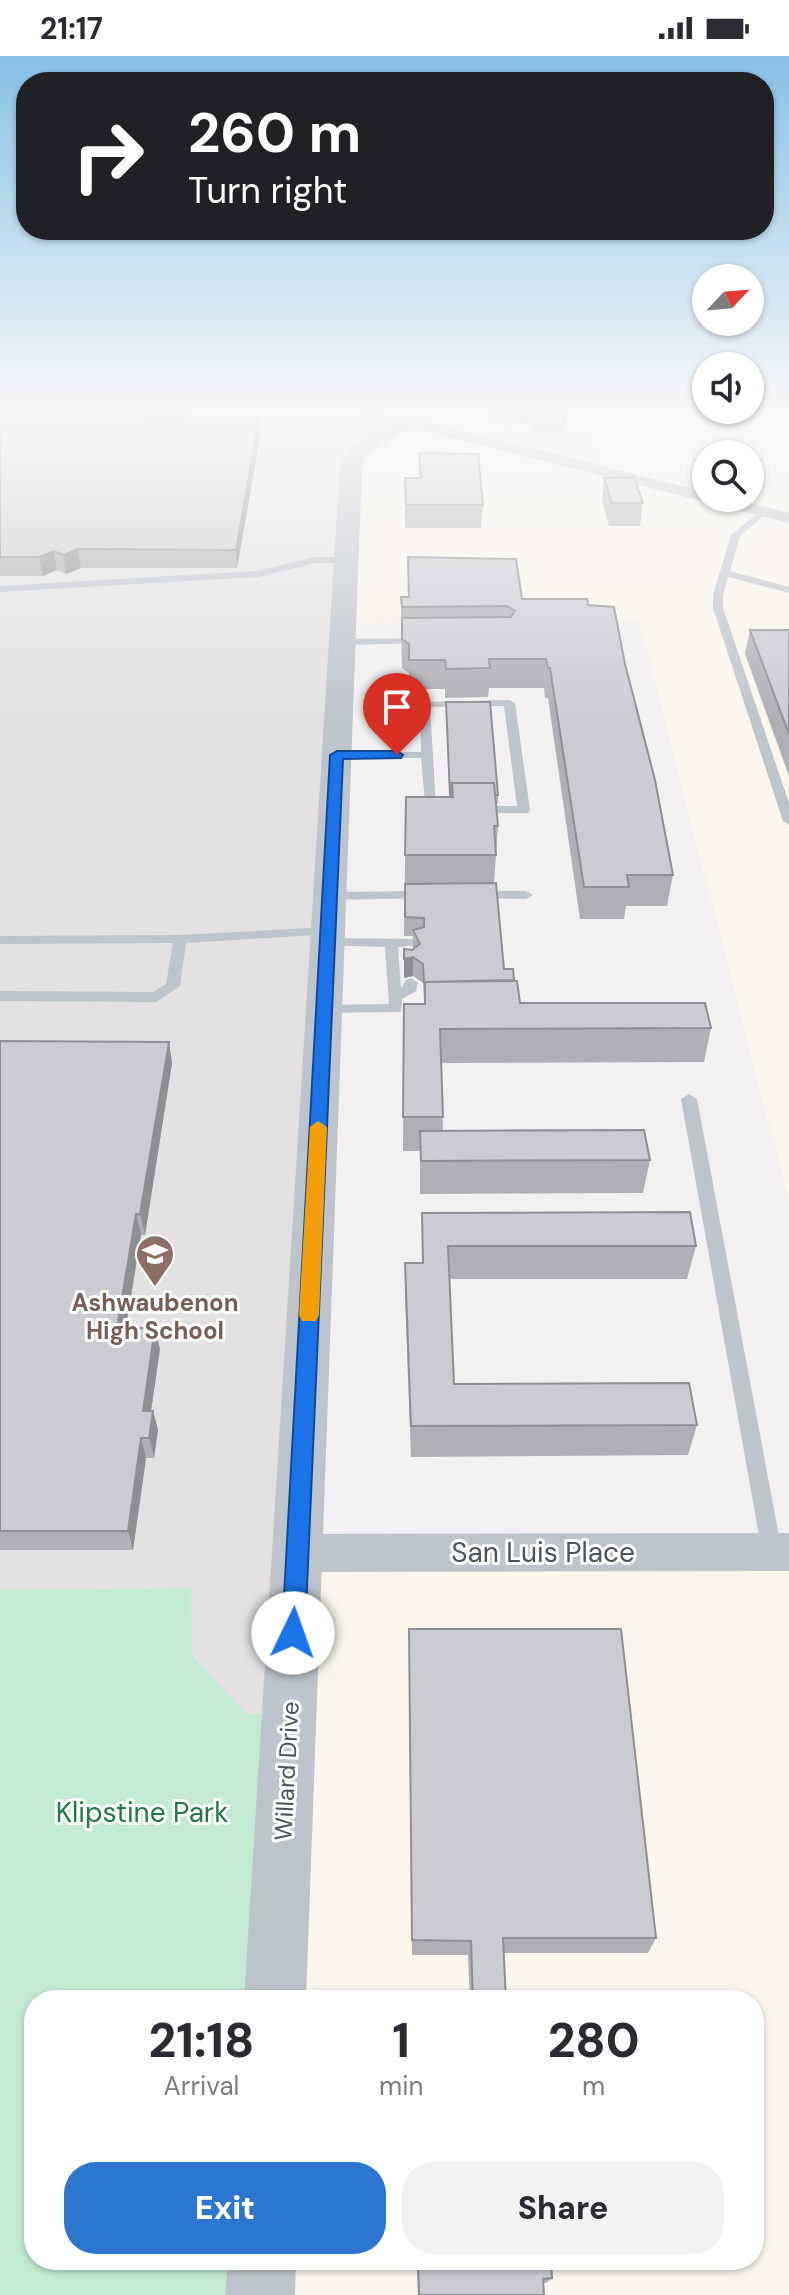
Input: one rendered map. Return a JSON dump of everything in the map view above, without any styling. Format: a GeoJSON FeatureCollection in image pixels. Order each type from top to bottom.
{"type":"FeatureCollection","features":[{"type":"Feature","properties":{"kind":"street","name":"Willard Drive"},"geometry":{"type":"LineString","coordinates":[[275,1990],[348,514]]}},
{"type":"Feature","properties":{"kind":"street","name":"San Luis Place"},"geometry":{"type":"LineString","coordinates":[[297,1553],[781,1552]]}},
{"type":"Feature","properties":{"kind":"street"},"geometry":{"type":"LineString","coordinates":[[260,2295],[261,2270]]}},
{"type":"Feature","properties":{"kind":"lane"},"geometry":{"type":"LineString","coordinates":[[778,514],[736,535],[718,595],[718,608],[789,821]]}},
{"type":"Feature","properties":{"kind":"lane"},"geometry":{"type":"LineString","coordinates":[[0,589],[258,574],[315,560],[346,560]]}},
{"type":"Feature","properties":{"kind":"lane"},"geometry":{"type":"LineString","coordinates":[[725,573],[789,590]]}},
{"type":"Feature","properties":{"kind":"lane"},"geometry":{"type":"LineString","coordinates":[[341,642],[430,641]]}},
{"type":"Feature","properties":{"kind":"lane"},"geometry":{"type":"LineString","coordinates":[[509,703],[524,810],[430,810],[427,755],[424,704],[509,703]]}},
{"type":"Feature","properties":{"kind":"lane"},"geometry":{"type":"LineString","coordinates":[[337,755],[427,755]]}},
{"type":"Feature","properties":{"kind":"lane"},"geometry":{"type":"LineString","coordinates":[[330,896],[435,895]]}},
{"type":"Feature","properties":{"kind":"lane"},"geometry":{"type":"LineString","coordinates":[[466,895],[526,895]]}},
{"type":"Feature","properties":{"kind":"lane"},"geometry":{"type":"LineString","coordinates":[[0,940],[327,936],[396,949],[416,942]]}},
{"type":"Feature","properties":{"kind":"lane"},"geometry":{"type":"LineString","coordinates":[[0,996],[156,997],[173,986],[180,939]]}},
{"type":"Feature","properties":{"kind":"lane"},"geometry":{"type":"LineString","coordinates":[[396,949],[401,1005]]}},
{"type":"Feature","properties":{"kind":"lane"},"geometry":{"type":"LineString","coordinates":[[401,1005],[411,983]]}},
{"type":"Feature","properties":{"kind":"lane"},"geometry":{"type":"LineString","coordinates":[[324,1010],[401,1005]]}},
{"type":"Feature","properties":{"kind":"lane"},"geometry":{"type":"LineString","coordinates":[[689,1099],[781,1552]]}},
{"type":"Feature","properties":{"kind":"shaded area","name":"Ashwaubenon High School"},"geometry":{"type":"Polygon","coordinates":[[[0,514],[356,514],[289,1714],[246,1713],[193,1657],[191,1588],[0,1590],[0,514]]]}},
{"type":"Feature","properties":{"kind":"shaded area"},"geometry":{"type":"Polygon","coordinates":[[[348,514],[789,514],[789,1202],[639,621],[343,623],[348,514]]]}},
{"type":"Feature","properties":{"kind":"shaded area"},"geometry":{"type":"Polygon","coordinates":[[[789,1552],[789,2295],[260,2295],[261,2270],[764,2270],[764,1990],[275,1990],[297,1553],[789,1552]]]}},
{"type":"Feature","properties":{"kind":"green space","name":"Klipstine Park"},"geometry":{"type":"Polygon","coordinates":[[[191,1588],[193,1657],[246,1713],[289,1714],[275,1990],[24,1990],[24,2270],[261,2270],[260,2295],[0,2295],[0,1590],[191,1588]]]}},
{"type":"Feature","properties":{"kind":"building"},"geometry":{"type":"Polygon","coordinates":[[[0,514],[242,514],[236,550],[78,549],[63,555],[54,551],[39,557],[0,557],[0,514]]]}},
{"type":"Feature","properties":{"kind":"building"},"geometry":{"type":"Polygon","coordinates":[[[408,557],[516,559],[522,599],[587,599],[588,605],[614,607],[625,664],[655,780],[673,875],[627,875],[629,887],[584,887],[550,668],[546,659],[489,659],[490,668],[446,669],[445,660],[409,660],[409,644],[402,639],[402,618],[511,617],[515,611],[507,606],[402,607],[401,597],[409,597],[408,557]]]}},
{"type":"Feature","properties":{"kind":"building"},"geometry":{"type":"Polygon","coordinates":[[[750,630],[789,630],[789,734],[750,630]]]}},
{"type":"Feature","properties":{"kind":"building"},"geometry":{"type":"Polygon","coordinates":[[[446,702],[490,702],[498,795],[495,795],[494,783],[452,783],[450,795],[446,702]]]}},
{"type":"Feature","properties":{"kind":"building"},"geometry":{"type":"Polygon","coordinates":[[[452,783],[494,783],[498,826],[494,826],[496,855],[405,855],[406,797],[453,797],[452,783]]]}},
{"type":"Feature","properties":{"kind":"building"},"geometry":{"type":"Polygon","coordinates":[[[496,883],[504,969],[513,969],[514,980],[424,982],[423,964],[413,957],[404,959],[404,949],[412,950],[420,944],[413,930],[424,927],[424,918],[405,917],[405,884],[496,883]]]}},
{"type":"Feature","properties":{"kind":"building"},"geometry":{"type":"Polygon","coordinates":[[[517,981],[520,1003],[705,1003],[711,1028],[440,1029],[443,1117],[403,1117],[404,1004],[425,1004],[425,982],[517,981]]]}},
{"type":"Feature","properties":{"kind":"building"},"geometry":{"type":"Polygon","coordinates":[[[0,1041],[169,1042],[117,1328],[155,1328],[143,1411],[153,1411],[149,1438],[141,1438],[128,1531],[0,1531],[0,1041]]]}},
{"type":"Feature","properties":{"kind":"building"},"geometry":{"type":"Polygon","coordinates":[[[644,1130],[650,1160],[421,1161],[420,1131],[644,1130]]]}},
{"type":"Feature","properties":{"kind":"building"},"geometry":{"type":"Polygon","coordinates":[[[690,1212],[696,1246],[448,1246],[454,1384],[689,1383],[697,1425],[411,1426],[405,1263],[423,1263],[422,1213],[690,1212]]]}},
{"type":"Feature","properties":{"kind":"building"},"geometry":{"type":"Polygon","coordinates":[[[409,1629],[621,1629],[656,1938],[503,1938],[506,1990],[473,1990],[471,1941],[412,1940],[409,1629]]]}},
{"type":"Feature","properties":{"kind":"building"},"geometry":{"type":"Polygon","coordinates":[[[418,2270],[552,2270],[552,2278],[543,2279],[544,2295],[419,2295],[418,2270]]]}},
{"type":"Feature","properties":{"kind":"slow traffic"},"geometry":{"type":"LineString","coordinates":[[309,1315],[318,1127]]}},
{"type":"Feature","properties":{"kind":"place","name":"Ashwaubenon High School"},"geometry":{"type":"Point","coordinates":[155,1288]}},
{"type":"Feature","properties":{"kind":"route"},"geometry":{"type":"LineString","coordinates":[[293,1633],[337,755],[397,755]]}}]}
